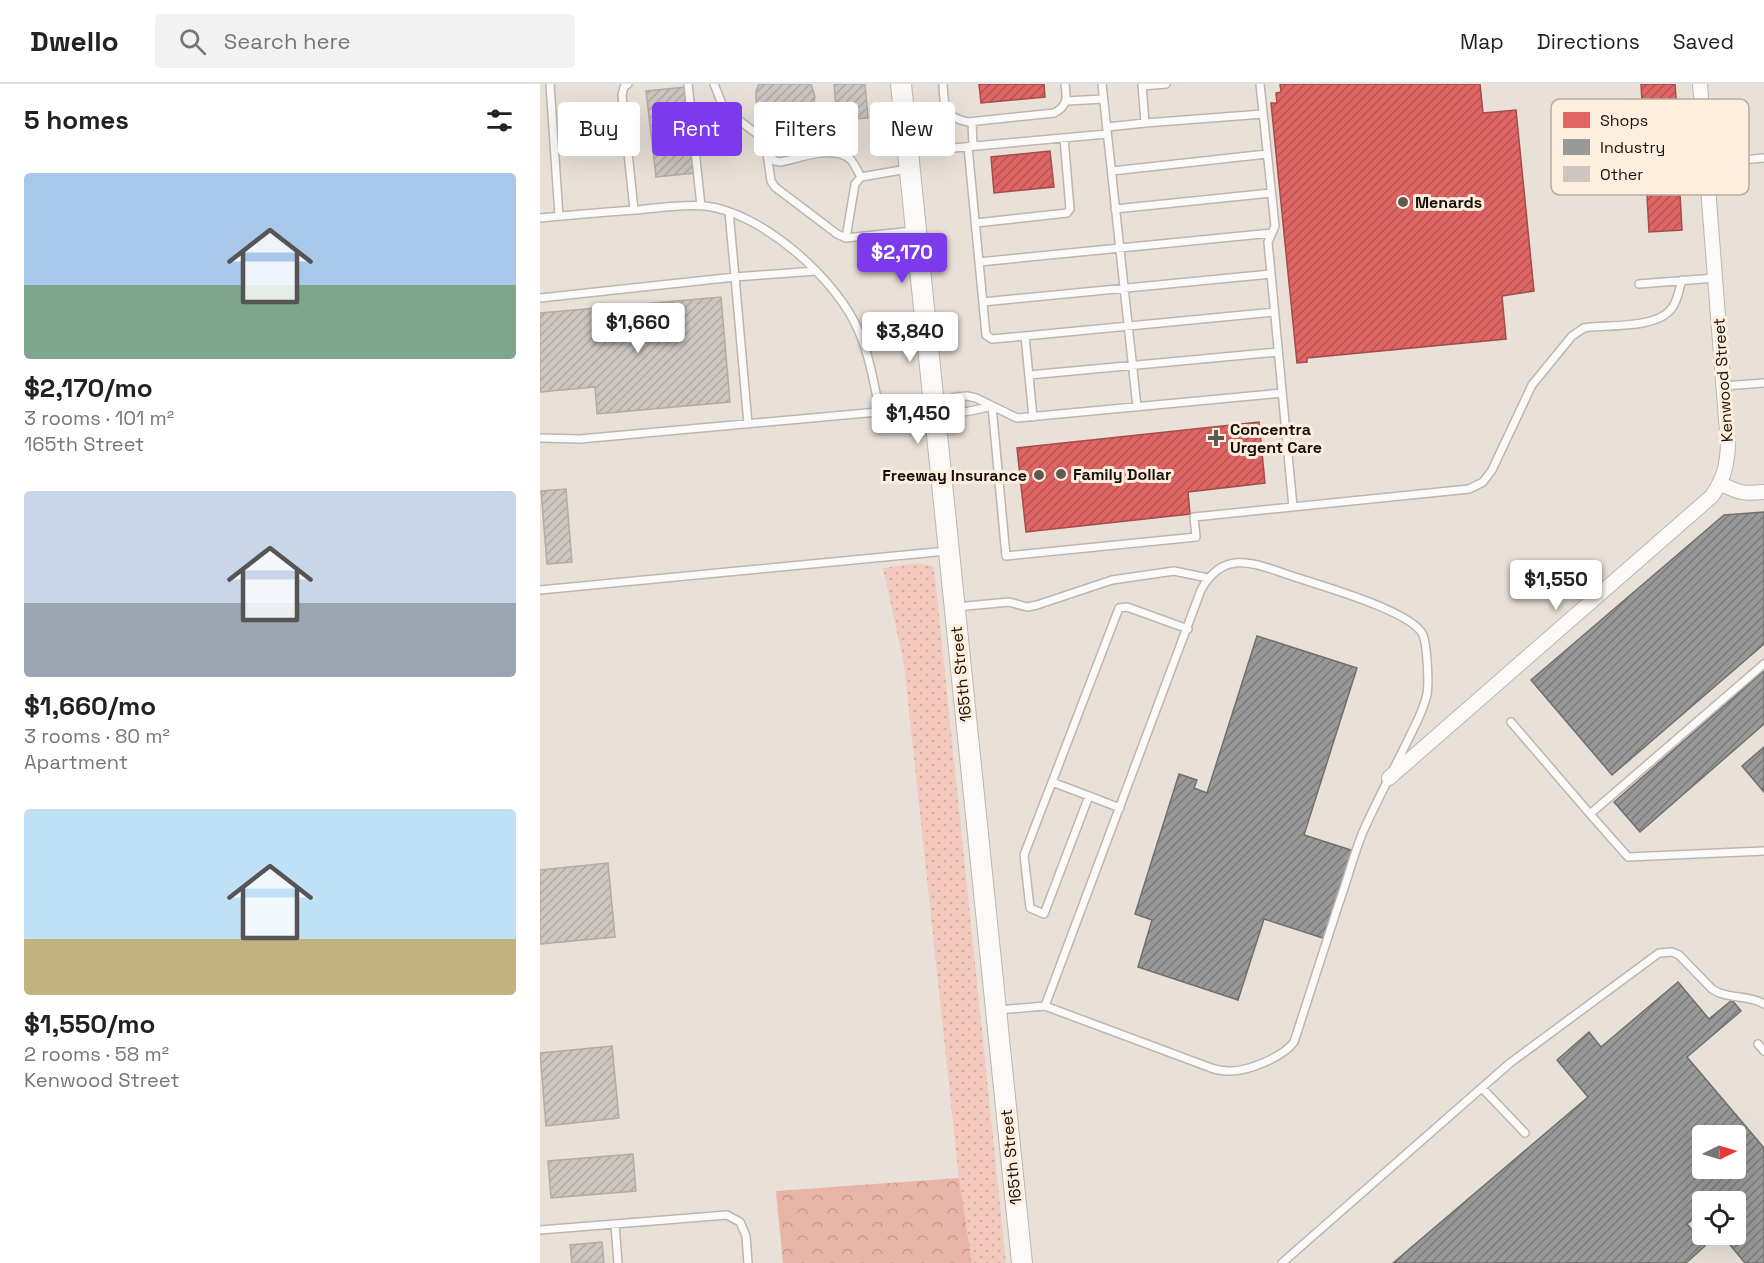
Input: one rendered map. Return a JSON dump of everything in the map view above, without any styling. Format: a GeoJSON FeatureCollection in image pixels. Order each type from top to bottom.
{"type":"FeatureCollection","features":[{"type":"Feature","properties":{"kind":"main road","name":"165th Street"},"geometry":{"type":"LineString","coordinates":[[901,84],[1022,1263]]}},
{"type":"Feature","properties":{"kind":"street","name":"Kenwood Street"},"geometry":{"type":"LineString","coordinates":[[1700,84],[1701,99]]}},
{"type":"Feature","properties":{"kind":"street","name":"Kenwood Street"},"geometry":{"type":"LineString","coordinates":[[1389,778],[1712,496],[1720,483],[1727,464],[1728,445],[1709,195]]}},
{"type":"Feature","properties":{"kind":"street"},"geometry":{"type":"LineString","coordinates":[[1720,483],[1736,492],[1746,494],[1764,492]]}},
{"type":"Feature","properties":{"kind":"lane"},"geometry":{"type":"LineString","coordinates":[[550,84],[560,216]]}},
{"type":"Feature","properties":{"kind":"lane"},"geometry":{"type":"LineString","coordinates":[[628,84],[624,87],[622,94],[634,210]]}},
{"type":"Feature","properties":{"kind":"lane"},"geometry":{"type":"LineString","coordinates":[[688,84],[702,206]]}},
{"type":"Feature","properties":{"kind":"lane"},"geometry":{"type":"LineString","coordinates":[[714,84],[724,109],[754,132]]}},
{"type":"Feature","properties":{"kind":"lane"},"geometry":{"type":"LineString","coordinates":[[944,84],[944,101],[951,117],[972,122],[1054,113],[1065,106],[1067,100],[1065,84]]}},
{"type":"Feature","properties":{"kind":"lane"},"geometry":{"type":"LineString","coordinates":[[1102,84],[1137,407]]}},
{"type":"Feature","properties":{"kind":"lane"},"geometry":{"type":"LineString","coordinates":[[1145,123],[1142,85],[1166,84]]}},
{"type":"Feature","properties":{"kind":"lane"},"geometry":{"type":"LineString","coordinates":[[1260,84],[1275,226],[1268,242],[1270,274],[1293,507]]}},
{"type":"Feature","properties":{"kind":"lane"},"geometry":{"type":"LineString","coordinates":[[1067,100],[1103,99]]}},
{"type":"Feature","properties":{"kind":"lane"},"geometry":{"type":"LineString","coordinates":[[846,238],[855,184],[861,177],[908,161],[971,146],[1064,138],[1145,123],[1263,114]]}},
{"type":"Feature","properties":{"kind":"lane"},"geometry":{"type":"LineString","coordinates":[[972,122],[971,146],[979,262],[986,335],[992,339],[1274,312]]}},
{"type":"Feature","properties":{"kind":"lane"},"geometry":{"type":"LineString","coordinates":[[976,223],[1067,213],[1070,209],[1064,138]]}},
{"type":"Feature","properties":{"kind":"lane"},"geometry":{"type":"LineString","coordinates":[[1112,171],[1267,154]]}},
{"type":"Feature","properties":{"kind":"lane"},"geometry":{"type":"LineString","coordinates":[[767,156],[771,181],[775,187],[837,234],[846,238],[915,230]]}},
{"type":"Feature","properties":{"kind":"lane"},"geometry":{"type":"LineString","coordinates":[[769,156],[775,161],[781,162],[811,156]]}},
{"type":"Feature","properties":{"kind":"lane"},"geometry":{"type":"LineString","coordinates":[[844,156],[851,160],[861,177]]}},
{"type":"Feature","properties":{"kind":"lane"},"geometry":{"type":"LineString","coordinates":[[1749,160],[1764,159]]}},
{"type":"Feature","properties":{"kind":"lane"},"geometry":{"type":"LineString","coordinates":[[1115,209],[1271,193]]}},
{"type":"Feature","properties":{"kind":"lane"},"geometry":{"type":"LineString","coordinates":[[540,218],[689,205],[729,212],[749,220],[793,249],[838,297],[859,331],[880,412]]}},
{"type":"Feature","properties":{"kind":"lane"},"geometry":{"type":"LineString","coordinates":[[729,212],[748,424]]}},
{"type":"Feature","properties":{"kind":"lane"},"geometry":{"type":"LineString","coordinates":[[979,262],[1272,234]]}},
{"type":"Feature","properties":{"kind":"lane"},"geometry":{"type":"LineString","coordinates":[[540,298],[735,277],[816,271]]}},
{"type":"Feature","properties":{"kind":"lane"},"geometry":{"type":"LineString","coordinates":[[983,302],[1270,274]]}},
{"type":"Feature","properties":{"kind":"lane"},"geometry":{"type":"LineString","coordinates":[[1639,284],[1715,278]]}},
{"type":"Feature","properties":{"kind":"lane"},"geometry":{"type":"LineString","coordinates":[[992,406],[1006,556],[1196,537],[1194,517],[1469,489],[1488,476],[1532,385],[1572,336],[1584,328],[1646,322],[1660,318],[1672,308],[1682,280]]}},
{"type":"Feature","properties":{"kind":"lane"},"geometry":{"type":"LineString","coordinates":[[1025,336],[1033,417]]}},
{"type":"Feature","properties":{"kind":"lane"},"geometry":{"type":"LineString","coordinates":[[1029,375],[1278,352]]}},
{"type":"Feature","properties":{"kind":"lane"},"geometry":{"type":"LineString","coordinates":[[1724,386],[1764,383]]}},
{"type":"Feature","properties":{"kind":"lane"},"geometry":{"type":"LineString","coordinates":[[540,438],[580,439],[933,407],[955,397],[967,396],[1017,418],[1282,393]]}},
{"type":"Feature","properties":{"kind":"lane"},"geometry":{"type":"LineString","coordinates":[[933,407],[956,413],[992,406]]}},
{"type":"Feature","properties":{"kind":"lane"},"geometry":{"type":"LineString","coordinates":[[540,590],[948,550]]}},
{"type":"Feature","properties":{"kind":"lane"},"geometry":{"type":"LineString","coordinates":[[996,1011],[1045,1006],[1214,1069],[1229,1071],[1250,1067],[1283,1053],[1290,1047],[1294,1042],[1362,834],[1423,708],[1428,683],[1425,643],[1423,635],[1413,624],[1374,603],[1258,565],[1238,562],[1218,569],[1208,578],[1201,590],[1045,1006]]}},
{"type":"Feature","properties":{"kind":"lane"},"geometry":{"type":"LineString","coordinates":[[954,608],[1009,602],[1027,607],[1037,606],[1101,583],[1174,571],[1208,578]]}},
{"type":"Feature","properties":{"kind":"lane"},"geometry":{"type":"LineString","coordinates":[[1089,796],[1044,914],[1030,908],[1024,855],[1119,608],[1127,607],[1188,629]]}},
{"type":"Feature","properties":{"kind":"lane"},"geometry":{"type":"LineString","coordinates":[[1590,814],[1764,664]]}},
{"type":"Feature","properties":{"kind":"lane"},"geometry":{"type":"LineString","coordinates":[[1511,722],[1628,857],[1764,850]]}},
{"type":"Feature","properties":{"kind":"lane"},"geometry":{"type":"LineString","coordinates":[[1052,782],[1120,808]]}},
{"type":"Feature","properties":{"kind":"lane"},"geometry":{"type":"LineString","coordinates":[[1282,1263],[1510,1063],[1659,953],[1671,952],[1679,955],[1718,993],[1753,999],[1764,1004]]}},
{"type":"Feature","properties":{"kind":"lane"},"geometry":{"type":"LineString","coordinates":[[1758,1044],[1764,1051]]}},
{"type":"Feature","properties":{"kind":"lane"},"geometry":{"type":"LineString","coordinates":[[1482,1088],[1524,1133]]}},
{"type":"Feature","properties":{"kind":"lane"},"geometry":{"type":"LineString","coordinates":[[540,1230],[728,1215],[740,1222],[746,1236],[748,1263]]}},
{"type":"Feature","properties":{"kind":"lane"},"geometry":{"type":"LineString","coordinates":[[615,1224],[618,1263]]}},
{"type":"Feature","properties":{"kind":"shaded area"},"geometry":{"type":"Polygon","coordinates":[[[919,563],[934,567],[1006,1263],[972,1263],[959,1178],[904,664],[883,568],[919,563]]]}},
{"type":"Feature","properties":{"kind":"green space"},"geometry":{"type":"Polygon","coordinates":[[[959,1178],[972,1263],[783,1263],[776,1191],[959,1178]]]}},
{"type":"Feature","properties":{"kind":"building: Shops"},"geometry":{"type":"Polygon","coordinates":[[[979,84],[1044,84],[1045,97],[981,103],[979,84]]]}},
{"type":"Feature","properties":{"kind":"building: Shops","name":"Menards"},"geometry":{"type":"Polygon","coordinates":[[[1280,84],[1480,84],[1483,113],[1516,110],[1534,291],[1502,296],[1506,339],[1307,358],[1307,362],[1297,363],[1271,103],[1277,103],[1276,93],[1281,92],[1280,84]]]}},
{"type":"Feature","properties":{"kind":"building: Shops"},"geometry":{"type":"Polygon","coordinates":[[[1641,84],[1675,84],[1676,99],[1642,99],[1641,84]]]}},
{"type":"Feature","properties":{"kind":"building: Shops"},"geometry":{"type":"Polygon","coordinates":[[[1050,151],[1054,187],[994,193],[991,157],[1050,151]]]}},
{"type":"Feature","properties":{"kind":"building: Shops"},"geometry":{"type":"Polygon","coordinates":[[[1647,195],[1680,195],[1682,230],[1649,232],[1647,195]]]}},
{"type":"Feature","properties":{"kind":"building: Shops"},"geometry":{"type":"Polygon","coordinates":[[[1259,422],[1265,483],[1188,492],[1190,514],[1026,532],[1017,448],[1259,422]]]}},
{"type":"Feature","properties":{"kind":"building: Industry"},"geometry":{"type":"Polygon","coordinates":[[[1764,512],[1764,644],[1612,775],[1531,680],[1724,515],[1764,512]]]}},
{"type":"Feature","properties":{"kind":"building: Industry"},"geometry":{"type":"Polygon","coordinates":[[[1257,636],[1357,668],[1304,835],[1354,851],[1326,939],[1264,919],[1238,1000],[1138,967],[1152,920],[1135,914],[1179,774],[1197,780],[1194,788],[1207,793],[1257,636]]]}},
{"type":"Feature","properties":{"kind":"building: Industry"},"geometry":{"type":"Polygon","coordinates":[[[1764,671],[1764,724],[1640,832],[1614,802],[1764,671]]]}},
{"type":"Feature","properties":{"kind":"building: Industry"},"geometry":{"type":"Polygon","coordinates":[[[1764,747],[1764,792],[1742,766],[1764,747]]]}},
{"type":"Feature","properties":{"kind":"building: Industry"},"geometry":{"type":"Polygon","coordinates":[[[1678,982],[1709,1019],[1732,1000],[1741,1011],[1687,1057],[1745,1125],[1692,1125],[1692,1179],[1746,1179],[1746,1127],[1764,1148],[1764,1263],[1745,1263],[1730,1245],[1746,1245],[1746,1191],[1692,1191],[1692,1220],[1687,1224],[1692,1230],[1692,1245],[1705,1246],[1686,1263],[1393,1263],[1588,1097],[1557,1060],[1589,1032],[1601,1047],[1678,982]]]}},
{"type":"Feature","properties":{"kind":"building: Other"},"geometry":{"type":"Polygon","coordinates":[[[759,84],[811,84],[815,97],[814,102],[756,102],[756,91],[759,84]]]}},
{"type":"Feature","properties":{"kind":"building: Other"},"geometry":{"type":"Polygon","coordinates":[[[834,84],[865,84],[868,118],[858,119],[858,102],[836,102],[834,84]]]}},
{"type":"Feature","properties":{"kind":"building: Other"},"geometry":{"type":"Polygon","coordinates":[[[686,87],[688,102],[652,102],[652,143],[646,91],[686,87]]]}},
{"type":"Feature","properties":{"kind":"building: Other"},"geometry":{"type":"Polygon","coordinates":[[[654,156],[693,156],[695,173],[656,177],[654,156]]]}},
{"type":"Feature","properties":{"kind":"building: Other"},"geometry":{"type":"Polygon","coordinates":[[[721,297],[730,402],[597,414],[595,387],[540,392],[540,313],[721,297]]]}},
{"type":"Feature","properties":{"kind":"building: Other"},"geometry":{"type":"Polygon","coordinates":[[[566,489],[572,562],[547,564],[541,491],[566,489]]]}},
{"type":"Feature","properties":{"kind":"building: Other"},"geometry":{"type":"Polygon","coordinates":[[[608,863],[615,937],[540,944],[540,870],[608,863]]]}},
{"type":"Feature","properties":{"kind":"building: Other"},"geometry":{"type":"Polygon","coordinates":[[[612,1046],[619,1118],[546,1126],[540,1053],[612,1046]]]}},
{"type":"Feature","properties":{"kind":"building: Other"},"geometry":{"type":"Polygon","coordinates":[[[633,1154],[636,1191],[551,1198],[548,1161],[633,1154]]]}},
{"type":"Feature","properties":{"kind":"building: Other"},"geometry":{"type":"Polygon","coordinates":[[[602,1242],[604,1263],[572,1263],[570,1245],[602,1242]]]}},
{"type":"Feature","properties":{"kind":"place","name":"Menards"},"geometry":{"type":"Point","coordinates":[1403,202]}},
{"type":"Feature","properties":{"kind":"place","name":"Concentra Urgent Care"},"geometry":{"type":"Point","coordinates":[1216,438]}},
{"type":"Feature","properties":{"kind":"place","name":"Family Dollar"},"geometry":{"type":"Point","coordinates":[1061,474]}},
{"type":"Feature","properties":{"kind":"place","name":"Freeway Insurance"},"geometry":{"type":"Point","coordinates":[1039,475]}}]}
